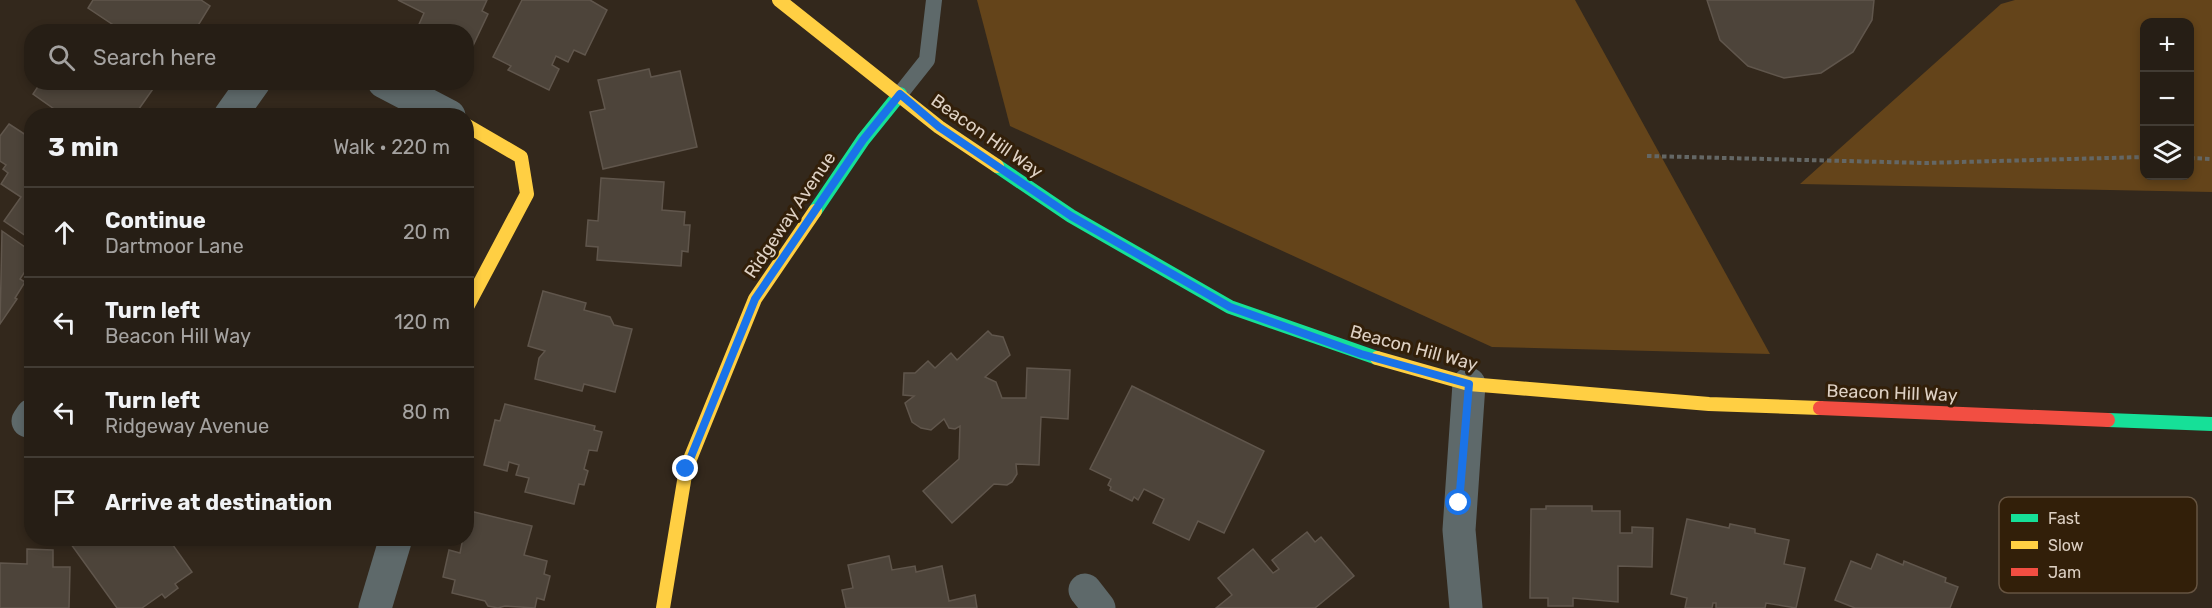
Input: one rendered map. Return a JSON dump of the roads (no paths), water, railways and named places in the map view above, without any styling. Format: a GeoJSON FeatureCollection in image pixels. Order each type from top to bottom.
{"type":"FeatureCollection","features":[{"type":"Feature","properties":{"kind":"street","name":"Beacon Hill Way"},"geometry":{"type":"LineString","coordinates":[[779,0],[939,127],[1071,216],[1230,307],[1361,354],[1469,384],[1709,404],[2212,424]]}},
{"type":"Feature","properties":{"kind":"street"},"geometry":{"type":"LineString","coordinates":[[236,108],[248,90]]}},
{"type":"Feature","properties":{"kind":"street"},"geometry":{"type":"LineString","coordinates":[[399,90],[434,108]]}},
{"type":"Feature","properties":{"kind":"street","name":"Ridgeway Avenue"},"geometry":{"type":"LineString","coordinates":[[663,608],[686,469],[755,299],[863,140],[900,94]]}},
{"type":"Feature","properties":{"kind":"street"},"geometry":{"type":"LineString","coordinates":[[474,130],[521,157],[527,194],[474,294]]}},
{"type":"Feature","properties":{"kind":"street"},"geometry":{"type":"LineString","coordinates":[[1467,608],[1459,530],[1469,384]]}},
{"type":"Feature","properties":{"kind":"street"},"geometry":{"type":"LineString","coordinates":[[375,608],[394,546]]}},
{"type":"Feature","properties":{"kind":"lane"},"geometry":{"type":"LineString","coordinates":[[900,94],[927,60],[934,0]]}}]}
